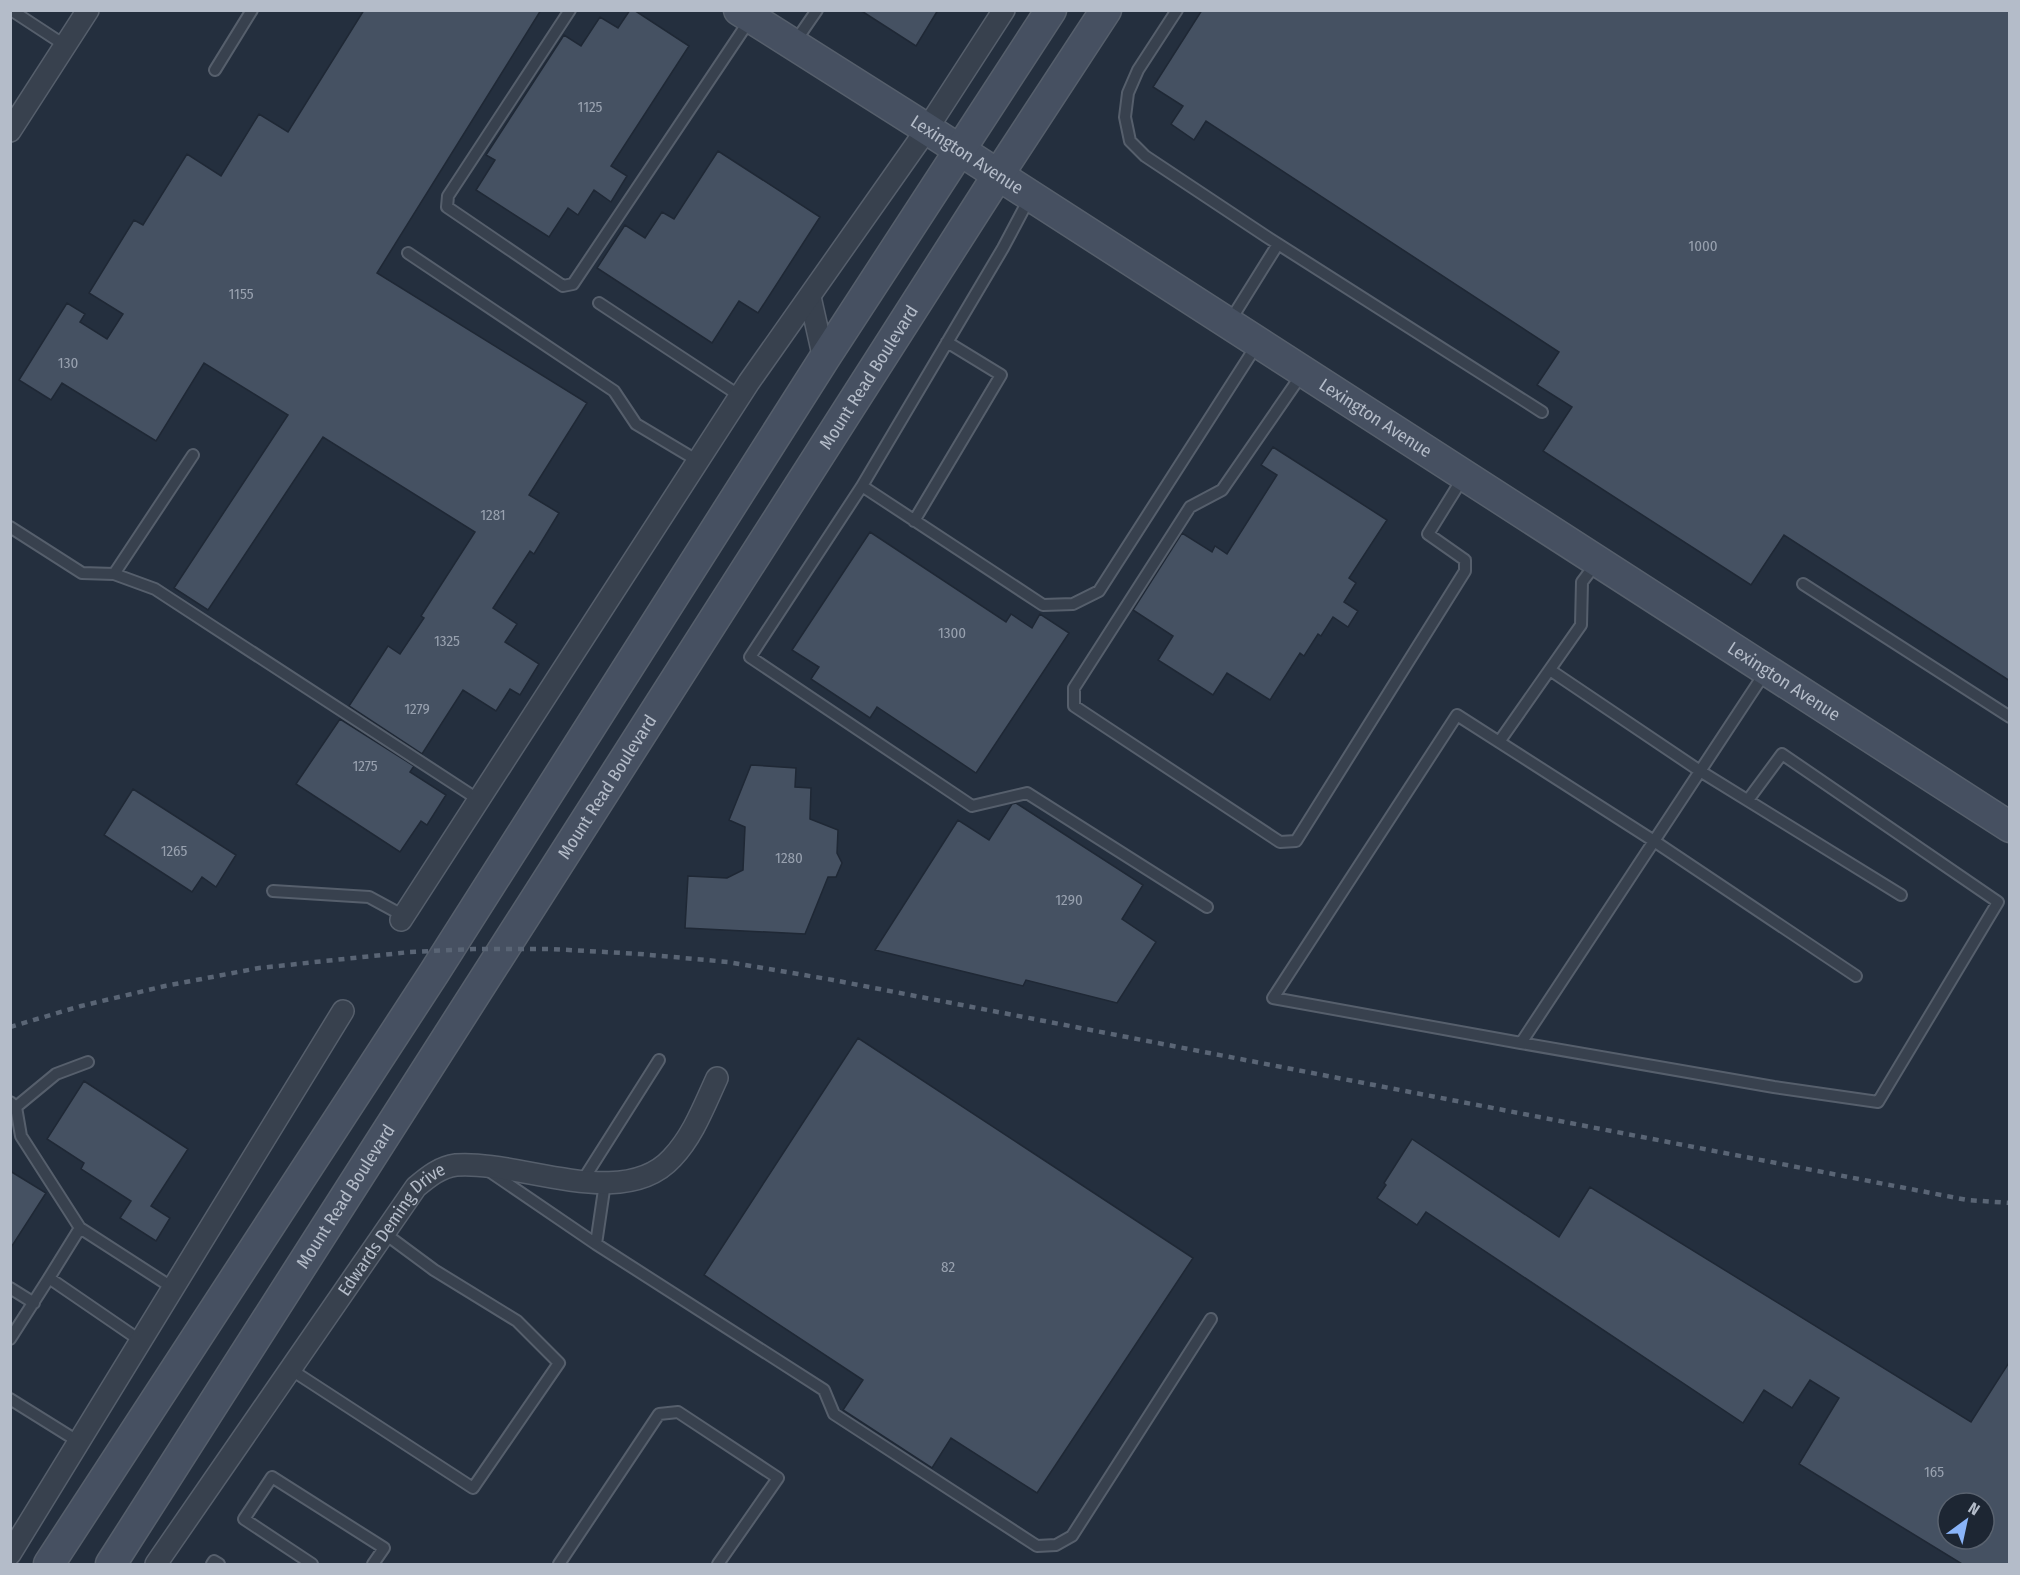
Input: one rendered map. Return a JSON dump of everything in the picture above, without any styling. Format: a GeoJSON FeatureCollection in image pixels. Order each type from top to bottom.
{"type":"FeatureCollection","features":[{"type":"Feature","properties":{"kind":"main road"},"geometry":{"type":"LineString","coordinates":[[49,1564],[428,983],[824,359],[1051,10]]}},
{"type":"Feature","properties":{"kind":"main road","name":"Mount Read Boulevard"},"geometry":{"type":"LineString","coordinates":[[111,1564],[998,175],[1106,10]]}},
{"type":"Feature","properties":{"kind":"main road","name":"Lexington Avenue"},"geometry":{"type":"LineString","coordinates":[[756,18],[793,45],[2010,827]]}},
{"type":"Feature","properties":{"kind":"street"},"geometry":{"type":"LineString","coordinates":[[10,131],[88,10]]}},
{"type":"Feature","properties":{"kind":"street"},"geometry":{"type":"LineString","coordinates":[[403,918],[740,396],[927,129],[1004,10]]}},
{"type":"Feature","properties":{"kind":"street"},"geometry":{"type":"LineString","coordinates":[[810,297],[824,359]]}},
{"type":"Feature","properties":{"kind":"street"},"geometry":{"type":"LineString","coordinates":[[10,1554],[343,1011]]}},
{"type":"Feature","properties":{"kind":"street","name":"Edwards Deming Drive"},"geometry":{"type":"LineString","coordinates":[[156,1564],[416,1187],[434,1172],[454,1165],[605,1183],[632,1181],[654,1173],[672,1159],[698,1121],[717,1078]]}},
{"type":"Feature","properties":{"kind":"lane"},"geometry":{"type":"LineString","coordinates":[[11,10],[66,46]]}},
{"type":"Feature","properties":{"kind":"lane"},"geometry":{"type":"LineString","coordinates":[[215,70],[252,10]]}},
{"type":"Feature","properties":{"kind":"lane"},"geometry":{"type":"LineString","coordinates":[[570,10],[448,196],[447,207],[563,286],[573,284],[756,18]]}},
{"type":"Feature","properties":{"kind":"lane"},"geometry":{"type":"LineString","coordinates":[[793,45],[817,10]]}},
{"type":"Feature","properties":{"kind":"lane"},"geometry":{"type":"LineString","coordinates":[[1177,10],[1138,70],[1128,93],[1125,117],[1130,141],[1144,156],[1542,412]]}},
{"type":"Feature","properties":{"kind":"lane"},"geometry":{"type":"LineString","coordinates":[[1031,196],[862,486],[750,657],[972,806],[1027,793],[1207,907]]}},
{"type":"Feature","properties":{"kind":"lane"},"geometry":{"type":"LineString","coordinates":[[1228,323],[1278,244]]}},
{"type":"Feature","properties":{"kind":"lane"},"geometry":{"type":"LineString","coordinates":[[408,253],[614,391],[636,424],[698,461]]}},
{"type":"Feature","properties":{"kind":"lane"},"geometry":{"type":"LineString","coordinates":[[599,303],[740,396]]}},
{"type":"Feature","properties":{"kind":"lane"},"geometry":{"type":"LineString","coordinates":[[914,520],[1001,375],[947,342]]}},
{"type":"Feature","properties":{"kind":"lane"},"geometry":{"type":"LineString","coordinates":[[862,486],[1043,605],[1073,604],[1099,591],[1258,343]]}},
{"type":"Feature","properties":{"kind":"lane"},"geometry":{"type":"LineString","coordinates":[[1304,372],[1222,490],[1190,507],[1074,688],[1074,706],[1280,842],[1296,841],[1465,571],[1465,560],[1428,534],[1464,476]]}},
{"type":"Feature","properties":{"kind":"lane"},"geometry":{"type":"LineString","coordinates":[[114,574],[193,455]]}},
{"type":"Feature","properties":{"kind":"lane"},"geometry":{"type":"LineString","coordinates":[[10,527],[82,573],[114,574],[155,589],[479,800]]}},
{"type":"Feature","properties":{"kind":"lane"},"geometry":{"type":"LineString","coordinates":[[1499,742],[1581,625],[1582,582],[1597,561]]}},
{"type":"Feature","properties":{"kind":"lane"},"geometry":{"type":"LineString","coordinates":[[1803,584],[2010,717]]}},
{"type":"Feature","properties":{"kind":"lane"},"geometry":{"type":"LineString","coordinates":[[1550,670],[1700,771],[1901,895]]}},
{"type":"Feature","properties":{"kind":"lane"},"geometry":{"type":"LineString","coordinates":[[1521,1043],[1766,670]]}},
{"type":"Feature","properties":{"kind":"lane"},"geometry":{"type":"LineString","coordinates":[[1748,800],[1782,754],[1998,902],[1878,1102],[1774,1087],[1273,998],[1457,715],[1654,841],[1856,976]]}},
{"type":"Feature","properties":{"kind":"lane"},"geometry":{"type":"LineString","coordinates":[[273,891],[369,897],[403,918]]}},
{"type":"Feature","properties":{"kind":"lane"},"geometry":{"type":"LineString","coordinates":[[584,1180],[659,1060]]}},
{"type":"Feature","properties":{"kind":"lane"},"geometry":{"type":"LineString","coordinates":[[88,1062],[56,1074],[13,1105],[21,1136],[80,1228],[173,1288]]}},
{"type":"Feature","properties":{"kind":"lane"},"geometry":{"type":"LineString","coordinates":[[483,1167],[596,1244],[824,1390],[834,1414],[1037,1546],[1056,1545],[1072,1536],[1211,1319]]}},
{"type":"Feature","properties":{"kind":"lane"},"geometry":{"type":"LineString","coordinates":[[596,1244],[605,1183]]}},
{"type":"Feature","properties":{"kind":"lane"},"geometry":{"type":"LineString","coordinates":[[10,1339],[80,1228]]}},
{"type":"Feature","properties":{"kind":"lane"},"geometry":{"type":"LineString","coordinates":[[290,1369],[473,1488],[559,1363],[517,1322],[434,1270],[384,1233]]}},
{"type":"Feature","properties":{"kind":"lane"},"geometry":{"type":"LineString","coordinates":[[49,1278],[141,1341]]}},
{"type":"Feature","properties":{"kind":"lane"},"geometry":{"type":"LineString","coordinates":[[10,1288],[34,1303]]}},
{"type":"Feature","properties":{"kind":"lane"},"geometry":{"type":"LineString","coordinates":[[10,1399],[79,1442]]}},
{"type":"Feature","properties":{"kind":"lane"},"geometry":{"type":"LineString","coordinates":[[559,1564],[659,1414],[678,1412],[777,1478],[718,1564]]}},
{"type":"Feature","properties":{"kind":"lane"},"geometry":{"type":"LineString","coordinates":[[312,1564],[244,1519],[272,1477],[384,1548],[373,1564]]}},
{"type":"Feature","properties":{"kind":"lane"},"geometry":{"type":"LineString","coordinates":[[212,1564],[214,1561],[219,1564]]}},
{"type":"Feature","properties":{"kind":"building"},"geometry":{"type":"Polygon","coordinates":[[[364,10],[541,10],[377,273],[587,403],[529,495],[559,513],[534,554],[530,551],[493,608],[517,624],[505,642],[539,664],[520,695],[510,689],[496,711],[463,690],[422,754],[349,706],[388,646],[400,654],[424,618],[421,616],[475,532],[323,437],[208,610],[174,588],[288,415],[204,363],[156,441],[62,383],[51,400],[19,380],[67,303],[85,314],[80,322],[107,339],[123,314],[89,293],[134,220],[143,225],[187,154],[221,176],[259,114],[288,132],[364,10]]]}},
{"type":"Feature","properties":{"kind":"building"},"geometry":{"type":"Polygon","coordinates":[[[630,10],[634,10],[689,46],[611,166],[627,176],[611,202],[594,190],[578,215],[568,208],[549,237],[476,190],[495,160],[486,155],[564,35],[581,46],[600,17],[618,28],[630,10]]]}},
{"type":"Feature","properties":{"kind":"building"},"geometry":{"type":"Polygon","coordinates":[[[860,10],[938,10],[916,46],[860,10]]]}},
{"type":"Feature","properties":{"kind":"building"},"geometry":{"type":"Polygon","coordinates":[[[1202,10],[2010,10],[2010,681],[1784,535],[1751,585],[1543,451],[1572,407],[1537,385],[1559,352],[1206,121],[1194,140],[1171,124],[1183,106],[1153,87],[1202,10]]]}},
{"type":"Feature","properties":{"kind":"building"},"geometry":{"type":"Polygon","coordinates":[[[718,151],[820,217],[758,313],[739,301],[712,343],[597,268],[625,225],[645,238],[662,212],[674,219],[718,151]]]}},
{"type":"Feature","properties":{"kind":"building"},"geometry":{"type":"Polygon","coordinates":[[[1273,447],[1387,520],[1349,578],[1356,583],[1344,602],[1358,611],[1348,627],[1333,617],[1321,636],[1318,634],[1304,656],[1300,653],[1270,700],[1227,673],[1213,695],[1158,660],[1173,636],[1133,610],[1182,533],[1212,552],[1215,546],[1227,554],[1277,475],[1261,465],[1273,447]]]}},
{"type":"Feature","properties":{"kind":"building"},"geometry":{"type":"Polygon","coordinates":[[[870,532],[1006,622],[1011,614],[1032,628],[1040,614],[1069,633],[976,773],[877,707],[870,718],[811,679],[819,667],[792,650],[870,532]]]}},
{"type":"Feature","properties":{"kind":"building"},"geometry":{"type":"Polygon","coordinates":[[[340,719],[414,766],[410,772],[446,795],[427,825],[421,821],[400,852],[296,784],[340,719]]]}},
{"type":"Feature","properties":{"kind":"building"},"geometry":{"type":"Polygon","coordinates":[[[751,765],[796,768],[795,787],[811,788],[810,819],[838,830],[837,853],[842,863],[836,877],[828,877],[805,934],[685,928],[688,876],[727,878],[743,870],[745,827],[729,820],[751,765]]]}},
{"type":"Feature","properties":{"kind":"building"},"geometry":{"type":"Polygon","coordinates":[[[133,789],[236,855],[216,887],[202,877],[192,892],[104,835],[133,789]]]}},
{"type":"Feature","properties":{"kind":"building"},"geometry":{"type":"Polygon","coordinates":[[[1016,803],[1143,885],[1122,919],[1156,942],[1117,1003],[1026,980],[1023,986],[875,950],[958,820],[989,840],[1012,804],[1016,803]]]}},
{"type":"Feature","properties":{"kind":"building"},"geometry":{"type":"Polygon","coordinates":[[[858,1038],[1193,1258],[1037,1493],[951,1438],[932,1468],[843,1410],[863,1380],[704,1275],[858,1038]]]}},
{"type":"Feature","properties":{"kind":"building"},"geometry":{"type":"Polygon","coordinates":[[[84,1081],[188,1149],[151,1206],[170,1218],[156,1241],[120,1218],[131,1201],[81,1169],[84,1163],[47,1139],[84,1081]]]}},
{"type":"Feature","properties":{"kind":"building"},"geometry":{"type":"Polygon","coordinates":[[[1412,1139],[1559,1237],[1590,1187],[1971,1422],[2010,1361],[2010,1564],[1962,1564],[1941,1551],[1996,1551],[1996,1491],[1936,1491],[1936,1548],[1799,1464],[1839,1398],[1810,1380],[1792,1408],[1764,1390],[1743,1423],[1426,1212],[1417,1225],[1377,1198],[1386,1185],[1384,1183],[1412,1139]]]}},
{"type":"Feature","properties":{"kind":"building"},"geometry":{"type":"Polygon","coordinates":[[[10,1171],[46,1193],[10,1249],[10,1171]]]}},
{"type":"Feature","properties":{"kind":"railway"},"geometry":{"type":"LineString","coordinates":[[10,1027],[81,1006],[165,986],[259,968],[410,952],[473,949],[551,949],[640,954],[728,962],[833,980],[1967,1200],[2010,1203]]}}]}
